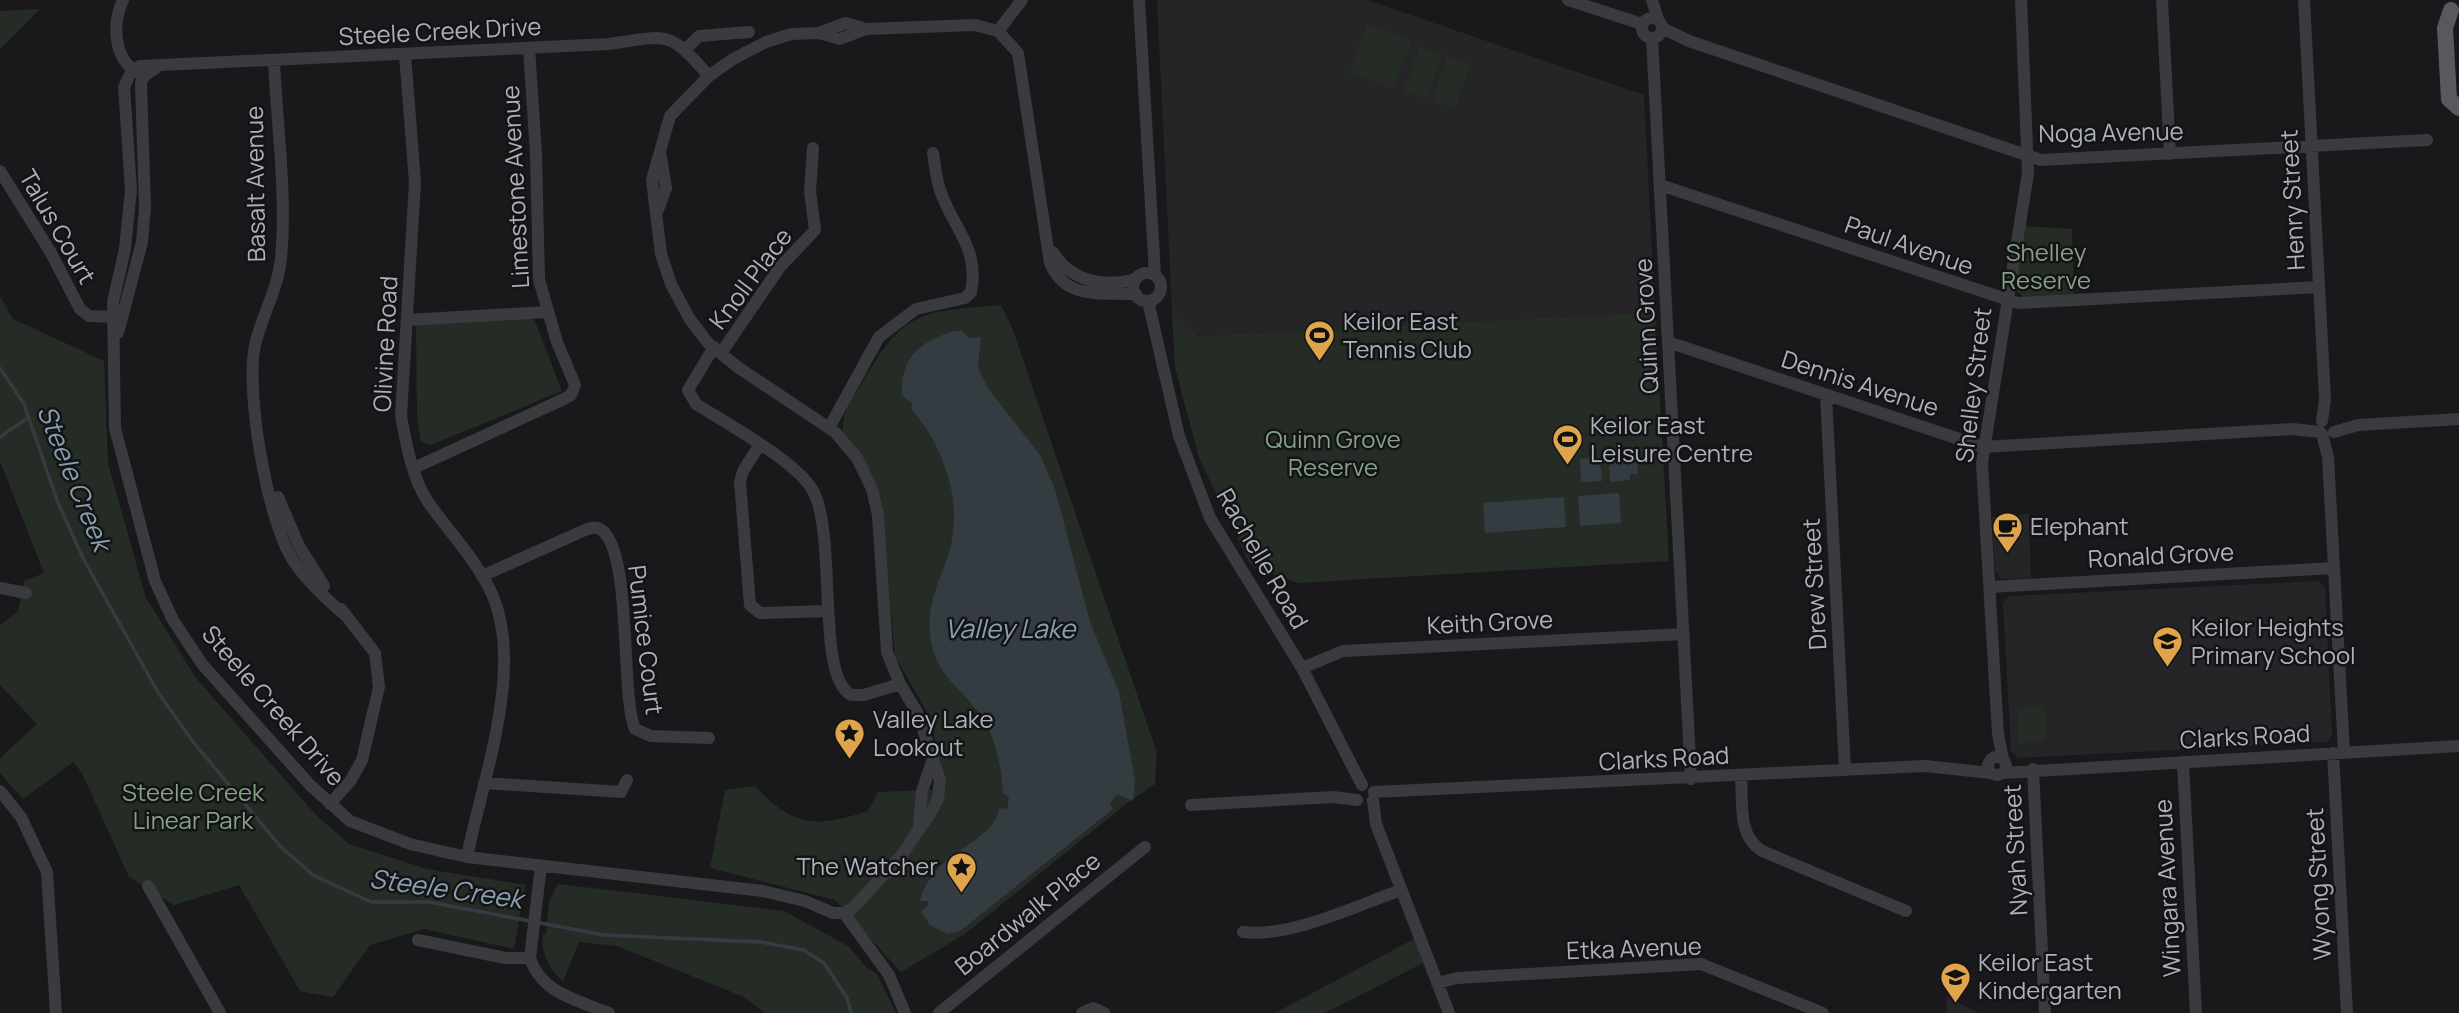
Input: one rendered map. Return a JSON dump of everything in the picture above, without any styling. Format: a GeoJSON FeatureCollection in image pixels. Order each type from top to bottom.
{"type":"FeatureCollection","features":[{"type":"Feature","properties":{"kind":"main road"},"geometry":{"type":"LineString","coordinates":[[2450,5],[2459,29]]}},
{"type":"Feature","properties":{"kind":"main road"},"geometry":{"type":"LineString","coordinates":[[2450,5],[2445,28],[2449,99],[2459,108]]}},
{"type":"Feature","properties":{"kind":"street"},"geometry":{"type":"LineString","coordinates":[[123,0],[116,16],[119,50],[138,73]]}},
{"type":"Feature","properties":{"kind":"street"},"geometry":{"type":"LineString","coordinates":[[998,30],[1022,0]]}},
{"type":"Feature","properties":{"kind":"street"},"geometry":{"type":"LineString","coordinates":[[905,1013],[889,975],[844,913],[888,871],[931,812],[939,795],[940,780],[917,712],[900,684],[887,652],[878,515],[872,489],[857,458],[829,428],[718,350],[689,318],[671,284],[662,254],[652,180],[670,116],[709,76],[766,42],[791,34],[819,33],[846,23],[866,29],[961,24],[998,30],[1018,53],[1056,276],[1079,292],[1136,294],[1148,301],[1156,297],[1161,290],[1155,275],[1151,237],[1139,0]]}},
{"type":"Feature","properties":{"kind":"street","name":"Noga Avenue"},"geometry":{"type":"LineString","coordinates":[[1567,0],[2041,160],[2427,140]]}},
{"type":"Feature","properties":{"kind":"street","name":"Quinn Grove"},"geometry":{"type":"LineString","coordinates":[[1651,0],[1691,779]]}},
{"type":"Feature","properties":{"kind":"street","name":"Shelley Street"},"geometry":{"type":"LineString","coordinates":[[1997,765],[1998,734],[1983,447],[2028,173],[2021,0]]}},
{"type":"Feature","properties":{"kind":"street"},"geometry":{"type":"LineString","coordinates":[[2162,0],[2170,154]]}},
{"type":"Feature","properties":{"kind":"street","name":"Henry Street"},"geometry":{"type":"LineString","coordinates":[[2304,0],[2334,568],[2338,753]]}},
{"type":"Feature","properties":{"kind":"street"},"geometry":{"type":"LineString","coordinates":[[709,76],[687,49],[699,36],[748,32]]}},
{"type":"Feature","properties":{"kind":"street","name":"Steele Creek Drive"},"geometry":{"type":"LineString","coordinates":[[116,340],[142,242],[145,207],[138,73],[140,66],[274,62],[609,44],[650,38],[673,40],[687,49]]}},
{"type":"Feature","properties":{"kind":"street","name":"Limestone Avenue"},"geometry":{"type":"LineString","coordinates":[[414,468],[571,395],[575,385],[546,312],[537,265],[536,154],[529,48]]}},
{"type":"Feature","properties":{"kind":"street","name":"Olivine Road"},"geometry":{"type":"LineString","coordinates":[[405,55],[415,182],[401,415],[414,468],[427,500],[469,551],[493,596],[500,620],[505,669],[503,694],[467,857]]}},
{"type":"Feature","properties":{"kind":"street","name":"Basalt Avenue"},"geometry":{"type":"LineString","coordinates":[[274,62],[282,255],[274,290],[255,343],[252,407],[265,467],[299,545],[375,653],[379,687],[362,760],[351,780],[330,804]]}},
{"type":"Feature","properties":{"kind":"street","name":"Steele Creek Drive"},"geometry":{"type":"LineString","coordinates":[[138,73],[124,88],[130,222],[115,287],[115,428],[155,581],[173,620],[202,664],[330,804],[351,821],[410,844],[467,857],[763,891],[805,901],[833,913],[844,913]]}},
{"type":"Feature","properties":{"kind":"street","name":"Knoll Place"},"geometry":{"type":"LineString","coordinates":[[759,446],[696,404],[688,390],[780,267],[815,229],[810,191],[813,148]]}},
{"type":"Feature","properties":{"kind":"street"},"geometry":{"type":"LineString","coordinates":[[829,428],[879,337],[916,309],[965,298],[971,292],[972,273],[967,244],[940,190],[933,153]]}},
{"type":"Feature","properties":{"kind":"street","name":"Talus Court"},"geometry":{"type":"LineString","coordinates":[[0,171],[51,253],[80,309],[89,316],[114,317]]}},
{"type":"Feature","properties":{"kind":"street","name":"Paul Avenue"},"geometry":{"type":"LineString","coordinates":[[1660,185],[2018,303],[2319,286]]}},
{"type":"Feature","properties":{"kind":"street"},"geometry":{"type":"LineString","coordinates":[[1136,294],[1137,277],[1151,237]]}},
{"type":"Feature","properties":{"kind":"street"},"geometry":{"type":"LineString","coordinates":[[1049,246],[1061,265],[1085,279],[1137,277],[1147,273],[1155,275]]}},
{"type":"Feature","properties":{"kind":"street"},"geometry":{"type":"LineString","coordinates":[[1079,292],[1085,279]]}},
{"type":"Feature","properties":{"kind":"street","name":"Rachelle Road"},"geometry":{"type":"LineString","coordinates":[[1148,301],[1179,436],[1210,518],[1301,668],[1364,795],[1449,1013]]}},
{"type":"Feature","properties":{"kind":"street"},"geometry":{"type":"LineString","coordinates":[[407,320],[546,312]]}},
{"type":"Feature","properties":{"kind":"street","name":"Dennis Avenue"},"geometry":{"type":"LineString","coordinates":[[1668,342],[1983,447],[2459,419]]}},
{"type":"Feature","properties":{"kind":"street","name":"Drew Street"},"geometry":{"type":"LineString","coordinates":[[1826,395],[1845,770]]}},
{"type":"Feature","properties":{"kind":"street"},"geometry":{"type":"LineString","coordinates":[[828,611],[760,613],[750,605],[740,482],[743,471],[759,446],[798,472],[819,503],[826,542],[828,611],[834,660],[846,692],[864,695],[900,684]]}},
{"type":"Feature","properties":{"kind":"street","name":"Pumice Court"},"geometry":{"type":"LineString","coordinates":[[482,576],[585,530],[596,527],[602,530],[609,540],[625,613],[631,712],[635,729],[651,736],[709,738]]}},
{"type":"Feature","properties":{"kind":"street","name":"Ronald Grove"},"geometry":{"type":"LineString","coordinates":[[1990,587],[2334,568]]}},
{"type":"Feature","properties":{"kind":"street"},"geometry":{"type":"LineString","coordinates":[[0,588],[26,593]]}},
{"type":"Feature","properties":{"kind":"street","name":"Keith Grove"},"geometry":{"type":"LineString","coordinates":[[1301,668],[1343,651],[1684,634]]}},
{"type":"Feature","properties":{"kind":"street","name":"Clarks Road"},"geometry":{"type":"LineString","coordinates":[[1191,805],[1925,766],[1956,768],[1997,765],[2033,769],[2459,746]]}},
{"type":"Feature","properties":{"kind":"street","name":"Wyong Street"},"geometry":{"type":"LineString","coordinates":[[2338,753],[2347,1013]]}},
{"type":"Feature","properties":{"kind":"street","name":"Wingara Avenue"},"geometry":{"type":"LineString","coordinates":[[2183,762],[2196,1013]]}},
{"type":"Feature","properties":{"kind":"street","name":"Nyah Street"},"geometry":{"type":"LineString","coordinates":[[2033,769],[2045,1013]]}},
{"type":"Feature","properties":{"kind":"street"},"geometry":{"type":"LineString","coordinates":[[1741,776],[1744,828],[1750,843],[1906,911]]}},
{"type":"Feature","properties":{"kind":"street"},"geometry":{"type":"LineString","coordinates":[[484,783],[621,792],[627,780]]}},
{"type":"Feature","properties":{"kind":"street"},"geometry":{"type":"LineString","coordinates":[[0,791],[21,817],[47,872],[56,1013]]}},
{"type":"Feature","properties":{"kind":"street","name":"Boardwalk Place"},"geometry":{"type":"LineString","coordinates":[[939,1013],[1144,847]]}},
{"type":"Feature","properties":{"kind":"street"},"geometry":{"type":"LineString","coordinates":[[541,866],[530,958],[546,986],[609,1013]]}},
{"type":"Feature","properties":{"kind":"street"},"geometry":{"type":"LineString","coordinates":[[148,886],[220,1013]]}},
{"type":"Feature","properties":{"kind":"street"},"geometry":{"type":"LineString","coordinates":[[1243,932],[1270,933],[1294,927],[1401,890]]}},
{"type":"Feature","properties":{"kind":"street"},"geometry":{"type":"LineString","coordinates":[[418,940],[505,958],[530,958]]}},
{"type":"Feature","properties":{"kind":"street","name":"Etka Avenue"},"geometry":{"type":"LineString","coordinates":[[1437,983],[1457,978],[1701,964],[1823,1013]]}},
{"type":"Feature","properties":{"kind":"street"},"geometry":{"type":"LineString","coordinates":[[1082,1013],[1093,1008],[1104,1013]]}},
{"type":"Feature","properties":{"kind":"shaded area"},"geometry":{"type":"Polygon","coordinates":[[[1157,0],[1367,0],[1644,95],[1655,312],[1196,336],[1172,311],[1157,0]]]}},
{"type":"Feature","properties":{"kind":"shaded area"},"geometry":{"type":"Polygon","coordinates":[[[2029,514],[2031,578],[2001,579],[1995,571],[1992,517],[2029,514]]]}},
{"type":"Feature","properties":{"kind":"shaded area","name":"Keilor Heights Primary School"},"geometry":{"type":"Polygon","coordinates":[[[2319,581],[2325,587],[2332,734],[2327,742],[2018,758],[2011,752],[2003,603],[2009,596],[2319,581]]]}},
{"type":"Feature","properties":{"kind":"shaded area","name":"Keilor East Kindergarten"},"geometry":{"type":"Polygon","coordinates":[[[1946,996],[1979,1013],[1947,1013],[1946,996]]]}},
{"type":"Feature","properties":{"kind":"green space"},"geometry":{"type":"Polygon","coordinates":[[[40,9],[0,49],[0,11],[40,9]]]}},
{"type":"Feature","properties":{"kind":"green space"},"geometry":{"type":"Polygon","coordinates":[[[1367,24],[1412,41],[1393,89],[1349,73],[1367,24]]]}},
{"type":"Feature","properties":{"kind":"green space"},"geometry":{"type":"Polygon","coordinates":[[[1419,47],[1442,55],[1427,99],[1404,91],[1419,47]]]}},
{"type":"Feature","properties":{"kind":"green space"},"geometry":{"type":"Polygon","coordinates":[[[1447,57],[1470,65],[1455,109],[1432,101],[1447,57]]]}},
{"type":"Feature","properties":{"kind":"green space","name":"Shelley Reserve"},"geometry":{"type":"Polygon","coordinates":[[[2023,226],[2072,229],[2074,294],[2024,297],[2015,290],[2023,226]]]}},
{"type":"Feature","properties":{"kind":"green space","name":"Steele Creek Linear Park"},"geometry":{"type":"Polygon","coordinates":[[[0,297],[13,319],[104,361],[108,464],[146,598],[196,678],[316,815],[349,844],[427,869],[525,885],[514,949],[424,929],[370,945],[333,997],[300,991],[239,885],[174,905],[129,877],[82,773],[73,762],[23,799],[0,773],[0,758],[37,724],[0,685],[0,625],[18,612],[24,581],[44,573],[0,461],[0,297]]]}},
{"type":"Feature","properties":{"kind":"green space"},"geometry":{"type":"Polygon","coordinates":[[[1001,305],[1013,330],[1157,753],[1155,784],[1126,804],[965,934],[901,972],[835,900],[710,868],[725,790],[755,786],[781,810],[806,820],[819,821],[868,811],[878,792],[945,789],[931,719],[895,656],[881,506],[843,432],[843,425],[848,406],[877,359],[903,328],[932,314],[1001,305]]]}},
{"type":"Feature","properties":{"kind":"green space"},"geometry":{"type":"Polygon","coordinates":[[[531,311],[562,391],[431,445],[421,442],[417,418],[416,318],[531,311]]]}},
{"type":"Feature","properties":{"kind":"green space","name":"Quinn Grove Reserve"},"geometry":{"type":"Polygon","coordinates":[[[1172,311],[1197,336],[1655,312],[1669,561],[1298,583],[1256,568],[1249,562],[1199,458],[1175,367],[1172,311]]]}},
{"type":"Feature","properties":{"kind":"green space"},"geometry":{"type":"Polygon","coordinates":[[[2045,706],[2046,742],[2018,743],[2017,707],[2045,706]]]}},
{"type":"Feature","properties":{"kind":"green space"},"geometry":{"type":"Polygon","coordinates":[[[558,884],[784,911],[848,946],[867,968],[877,974],[896,1013],[765,1013],[744,997],[617,946],[579,942],[563,981],[547,960],[542,940],[543,934],[546,934],[549,901],[558,884]]]}},
{"type":"Feature","properties":{"kind":"green space"},"geometry":{"type":"Polygon","coordinates":[[[1414,939],[1423,963],[1325,1013],[1275,1013],[1414,939]]]}},
{"type":"Feature","properties":{"kind":"water","name":"Valley Lake"},"geometry":{"type":"Polygon","coordinates":[[[962,331],[969,338],[981,337],[978,367],[987,387],[1040,455],[1055,489],[1090,622],[1119,692],[1135,781],[1133,801],[1117,794],[1110,803],[1113,809],[960,931],[948,934],[930,925],[921,912],[928,906],[928,901],[920,901],[927,883],[950,858],[987,831],[999,808],[1007,809],[1009,797],[1003,793],[997,751],[985,722],[942,670],[933,648],[930,612],[953,533],[952,495],[948,476],[933,440],[911,409],[913,404],[902,395],[905,370],[915,352],[932,340],[962,331]]]}},
{"type":"Feature","properties":{"kind":"water"},"geometry":{"type":"Polygon","coordinates":[[[1636,453],[1638,474],[1630,474],[1630,480],[1610,482],[1609,455],[1636,453]]]}},
{"type":"Feature","properties":{"kind":"water"},"geometry":{"type":"Polygon","coordinates":[[[1600,457],[1602,481],[1581,482],[1580,459],[1600,457]]]}},
{"type":"Feature","properties":{"kind":"water"},"geometry":{"type":"Polygon","coordinates":[[[1619,493],[1621,523],[1580,526],[1578,496],[1619,493]]]}},
{"type":"Feature","properties":{"kind":"water"},"geometry":{"type":"Polygon","coordinates":[[[1564,497],[1566,527],[1485,533],[1483,503],[1564,497]]]}},
{"type":"Feature","properties":{"kind":"waterway","name":"Steele Creek"},"geometry":{"type":"LineString","coordinates":[[0,368],[24,404],[58,503],[84,560],[159,694],[194,743],[281,847],[313,875],[371,902],[429,902],[604,935],[761,942],[804,950],[824,963],[847,998],[851,1013]]}},
{"type":"Feature","properties":{"kind":"waterway"},"geometry":{"type":"LineString","coordinates":[[0,437],[29,417]]}},
{"type":"Feature","properties":{"kind":"place","name":"Keilor East Tennis Club"},"geometry":{"type":"Point","coordinates":[1320,363]}},
{"type":"Feature","properties":{"kind":"place","name":"Keilor East Leisure Centre"},"geometry":{"type":"Point","coordinates":[1567,467]}},
{"type":"Feature","properties":{"kind":"place","name":"Elephant"},"geometry":{"type":"Point","coordinates":[2007,554]}},
{"type":"Feature","properties":{"kind":"place","name":"Keilor Heights Primary School"},"geometry":{"type":"Point","coordinates":[2168,669]}},
{"type":"Feature","properties":{"kind":"place","name":"Valley Lake Lookout"},"geometry":{"type":"Point","coordinates":[850,761]}},
{"type":"Feature","properties":{"kind":"place","name":"The Watcher"},"geometry":{"type":"Point","coordinates":[961,894]}},
{"type":"Feature","properties":{"kind":"place","name":"Keilor East Kindergarten"},"geometry":{"type":"Point","coordinates":[1955,1004]}}]}
